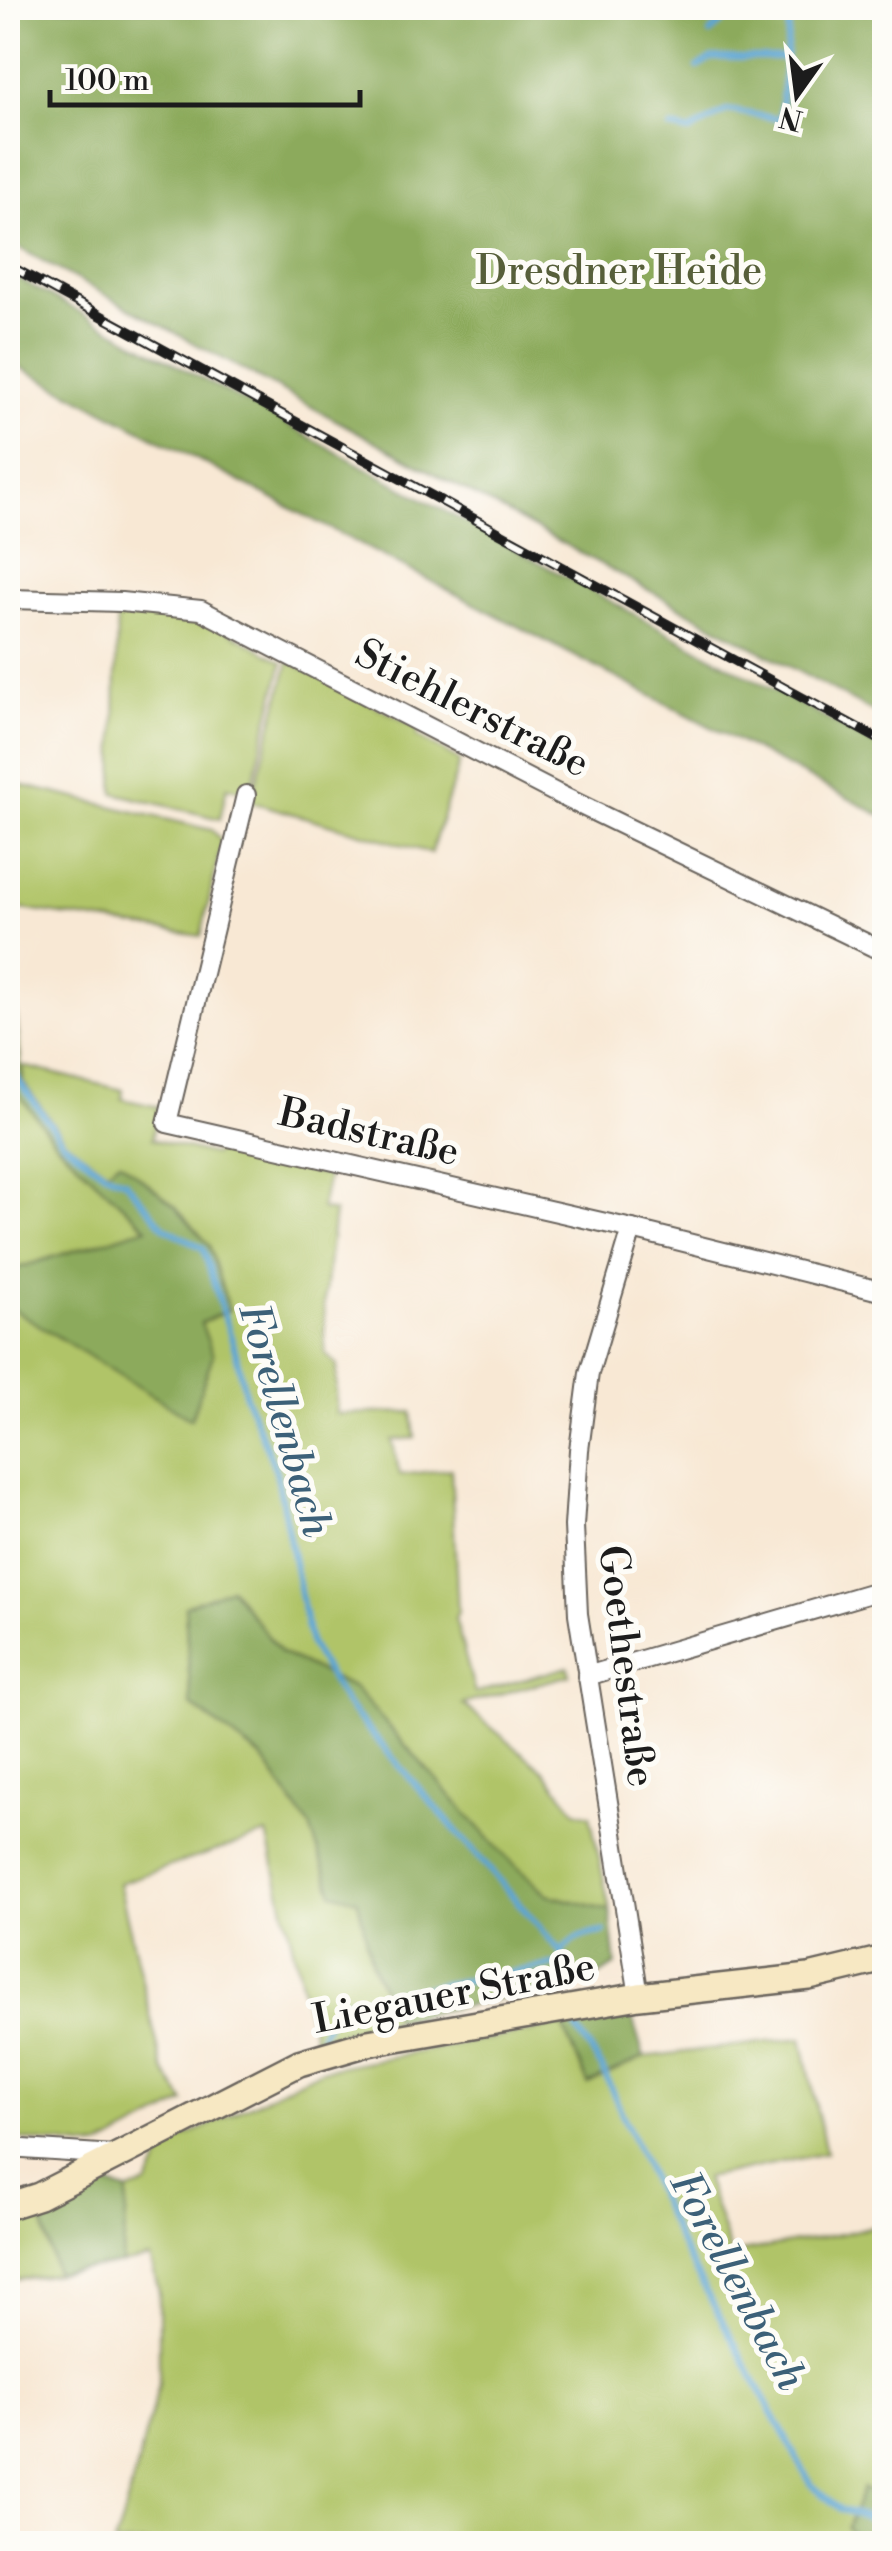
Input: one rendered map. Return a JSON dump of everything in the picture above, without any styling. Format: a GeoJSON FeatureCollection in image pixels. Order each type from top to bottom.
{"type":"FeatureCollection","features":[{"type":"Feature","properties":{"kind":"main road","name":"Liegauer Straße"},"geometry":{"type":"LineString","coordinates":[[8,2206],[39,2196],[299,2063],[368,2043],[639,1996],[809,1977],[884,1959]]}},
{"type":"Feature","properties":{"kind":"street","name":"Stiehlerstraße"},"geometry":{"type":"LineString","coordinates":[[10,599],[121,602],[202,610],[556,794],[884,952]]}},
{"type":"Feature","properties":{"kind":"street","name":"Badstraße"},"geometry":{"type":"LineString","coordinates":[[246,794],[167,1122],[884,1292]]}},
{"type":"Feature","properties":{"kind":"street","name":"Goethestraße"},"geometry":{"type":"LineString","coordinates":[[632,1230],[588,1372],[574,1526],[578,1614],[586,1676],[639,1996]]}},
{"type":"Feature","properties":{"kind":"street"},"geometry":{"type":"LineString","coordinates":[[586,1676],[884,1589]]}},
{"type":"Feature","properties":{"kind":"street"},"geometry":{"type":"LineString","coordinates":[[8,2148],[120,2156]]}},
{"type":"Feature","properties":{"kind":"green space","name":"Dresdner Heide"},"geometry":{"type":"Polygon","coordinates":[[[8,8],[884,8],[884,718],[8,242],[8,8]]]}},
{"type":"Feature","properties":{"kind":"green space"},"geometry":{"type":"Polygon","coordinates":[[[8,273],[884,750],[884,817],[8,361],[8,273]]]}},
{"type":"Feature","properties":{"kind":"green space"},"geometry":{"type":"Polygon","coordinates":[[[117,610],[182,612],[215,624],[283,662],[250,793],[227,787],[220,819],[114,793],[117,610]]]}},
{"type":"Feature","properties":{"kind":"green space"},"geometry":{"type":"Polygon","coordinates":[[[289,661],[418,728],[417,736],[460,761],[431,853],[251,802],[289,661]]]}},
{"type":"Feature","properties":{"kind":"green space"},"geometry":{"type":"Polygon","coordinates":[[[8,782],[212,830],[222,841],[201,936],[8,907],[8,782]]]}},
{"type":"Feature","properties":{"kind":"green space"},"geometry":{"type":"Polygon","coordinates":[[[8,933],[23,1082],[65,1141],[106,1171],[120,1161],[175,1206],[209,1245],[229,1310],[201,1323],[213,1355],[191,1419],[8,1306],[8,1271],[147,1228],[56,1143],[8,1080],[8,933]]]}},
{"type":"Feature","properties":{"kind":"green space"},"geometry":{"type":"Polygon","coordinates":[[[23,1066],[123,1090],[122,1099],[159,1107],[152,1139],[213,1155],[221,1150],[328,1176],[321,1209],[334,1212],[324,1302],[325,1353],[337,1365],[336,1414],[412,1412],[415,1438],[392,1440],[400,1475],[451,1469],[458,1612],[455,1618],[475,1693],[568,1667],[570,1675],[463,1704],[544,1771],[576,1811],[590,1815],[610,1910],[547,1895],[501,1852],[354,1688],[281,1653],[231,1588],[185,1607],[191,1705],[262,1758],[310,1827],[333,1893],[358,1900],[372,1964],[396,2020],[344,2032],[315,2044],[267,1834],[119,1883],[163,2069],[185,2102],[99,2148],[8,2138],[8,1306],[200,1323],[228,1309],[209,1245],[175,1206],[106,1171],[65,1141],[23,1082],[23,1066]]]}},
{"type":"Feature","properties":{"kind":"green space"},"geometry":{"type":"Polygon","coordinates":[[[8,1080],[56,1143],[147,1228],[8,1271],[8,1080]]]}},
{"type":"Feature","properties":{"kind":"green space"},"geometry":{"type":"Polygon","coordinates":[[[230,1588],[281,1653],[354,1688],[501,1852],[547,1895],[610,1910],[616,1965],[593,1980],[396,2020],[372,1964],[358,1900],[333,1893],[310,1827],[262,1758],[191,1705],[185,1606],[230,1588]]]}},
{"type":"Feature","properties":{"kind":"green space"},"geometry":{"type":"Polygon","coordinates":[[[631,2014],[644,2057],[588,2084],[563,2025],[631,2014]]]}},
{"type":"Feature","properties":{"kind":"green space"},"geometry":{"type":"Polygon","coordinates":[[[563,2025],[588,2083],[644,2057],[802,2038],[826,2153],[705,2178],[731,2254],[884,2223],[884,2543],[114,2544],[159,2384],[159,2292],[150,2258],[122,2264],[128,2191],[147,2185],[167,2146],[321,2070],[563,2025]]]}},
{"type":"Feature","properties":{"kind":"green space"},"geometry":{"type":"Polygon","coordinates":[[[99,2183],[128,2191],[122,2264],[56,2274],[39,2208],[99,2183]]]}},
{"type":"Feature","properties":{"kind":"green space"},"geometry":{"type":"Polygon","coordinates":[[[39,2208],[56,2274],[8,2281],[8,2218],[39,2208]]]}},
{"type":"Feature","properties":{"kind":"green space"},"geometry":{"type":"Polygon","coordinates":[[[863,2488],[884,2502],[884,2543],[860,2543],[847,2528],[863,2488]]]}},
{"type":"Feature","properties":{"kind":"waterway"},"geometry":{"type":"LineString","coordinates":[[710,34],[728,16],[760,19],[831,8]]}},
{"type":"Feature","properties":{"kind":"waterway"},"geometry":{"type":"LineString","coordinates":[[671,128],[690,132],[727,110],[780,119],[790,14]]}},
{"type":"Feature","properties":{"kind":"waterway"},"geometry":{"type":"LineString","coordinates":[[698,67],[712,58],[785,58]]}},
{"type":"Feature","properties":{"kind":"waterway","name":"Forellenbach"},"geometry":{"type":"LineString","coordinates":[[8,1066],[63,1142],[105,1173],[125,1181],[164,1227],[203,1248],[246,1397],[276,1471],[310,1644],[345,1703],[561,1952],[566,1968]]}},
{"type":"Feature","properties":{"kind":"waterway"},"geometry":{"type":"LineString","coordinates":[[561,1952],[580,1938],[604,1932]]}},
{"type":"Feature","properties":{"kind":"waterway"},"geometry":{"type":"LineString","coordinates":[[321,2034],[334,2010],[344,2002],[564,1963]]}},
{"type":"Feature","properties":{"kind":"waterway","name":"Forellenbach"},"geometry":{"type":"LineString","coordinates":[[577,2029],[601,2066],[678,2240],[811,2484],[841,2510],[884,2522]]}},
{"type":"Feature","properties":{"kind":"railway"},"geometry":{"type":"LineString","coordinates":[[8,265],[884,742]]}}]}
